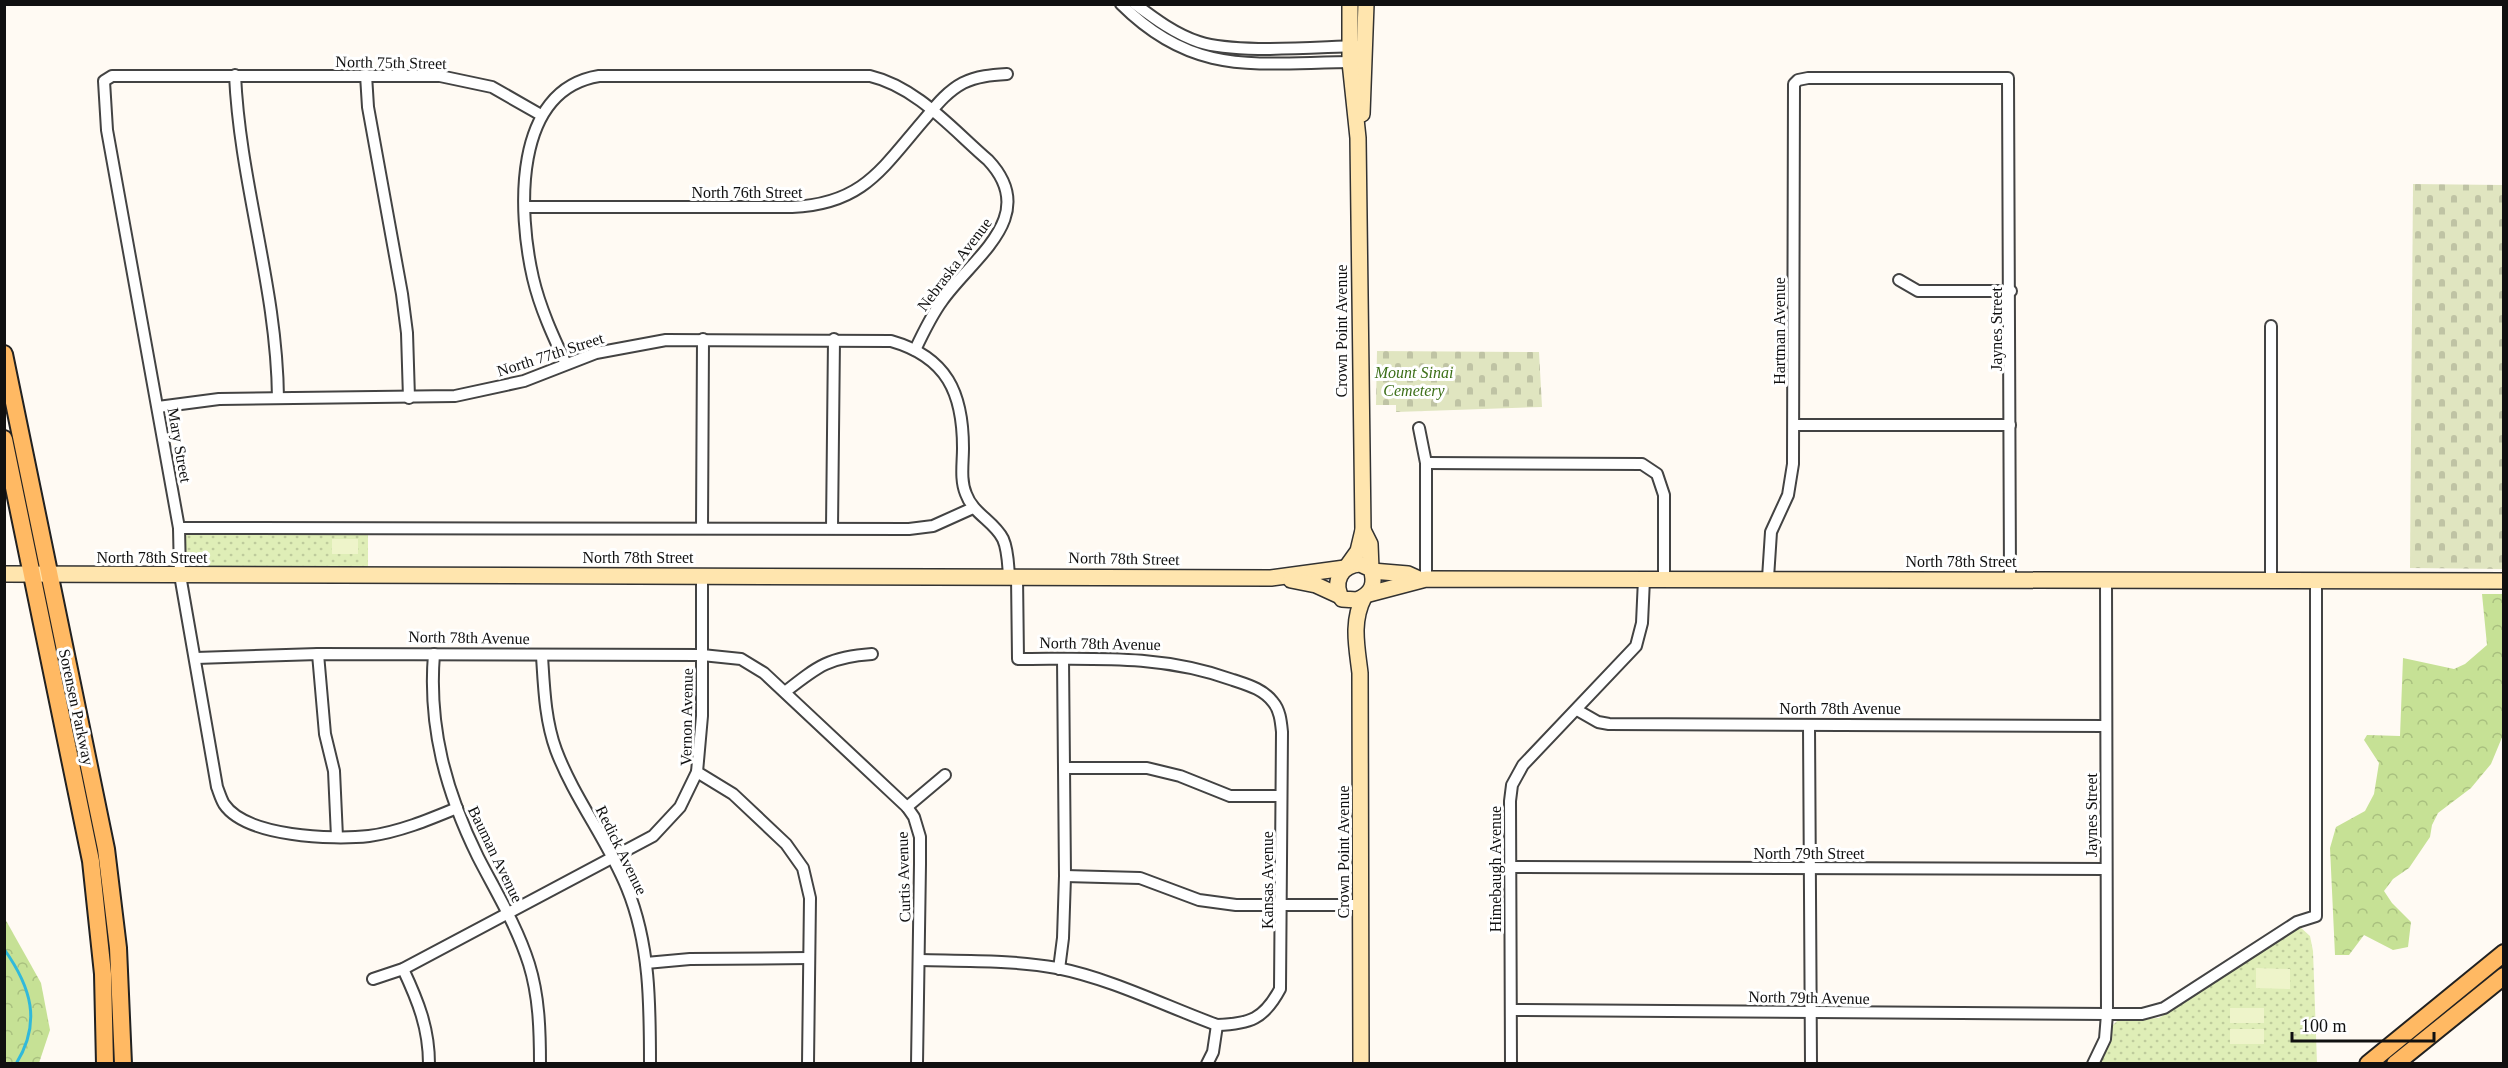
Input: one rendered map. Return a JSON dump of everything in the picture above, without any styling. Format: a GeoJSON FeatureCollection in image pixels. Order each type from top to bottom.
{"type":"FeatureCollection","features":[{"type":"Feature","properties":{"kind":"main road","name":"Sorensen Parkway"},"geometry":{"type":"LineString","coordinates":[[4,354],[91,861],[103,974],[105,1064]]}},
{"type":"Feature","properties":{"kind":"main road","name":"Sorensen Parkway"},"geometry":{"type":"LineString","coordinates":[[4,439],[41,574],[106,849],[118,948],[123,1064]]}},
{"type":"Feature","properties":{"kind":"main road"},"geometry":{"type":"LineString","coordinates":[[2368,1064],[2504,953]]}},
{"type":"Feature","properties":{"kind":"main road"},"geometry":{"type":"LineString","coordinates":[[2395,1064],[2504,976]]}},
{"type":"Feature","properties":{"kind":"street"},"geometry":{"type":"LineString","coordinates":[[1121,4],[1156,34],[1195,54],[1232,63],[1355,57]]}},
{"type":"Feature","properties":{"kind":"street"},"geometry":{"type":"LineString","coordinates":[[1135,4],[1168,28],[1199,42],[1355,57]]}},
{"type":"Feature","properties":{"kind":"street","name":"Crown Point Avenue"},"geometry":{"type":"LineString","coordinates":[[1347,567],[1358,551],[1363,530],[1358,132],[1350,4]]}},
{"type":"Feature","properties":{"kind":"street","name":"Crown Point Avenue"},"geometry":{"type":"LineString","coordinates":[[1355,57],[1366,46],[1366,4]]}},
{"type":"Feature","properties":{"kind":"street"},"geometry":{"type":"LineString","coordinates":[[1195,54],[1199,42]]}},
{"type":"Feature","properties":{"kind":"street","name":"North 76th Street"},"geometry":{"type":"LineString","coordinates":[[525,207],[814,206],[842,199],[870,182],[946,95],[963,83],[987,75],[1007,74]]}},
{"type":"Feature","properties":{"kind":"street"},"geometry":{"type":"LineString","coordinates":[[235,75],[239,130],[276,333],[278,398]]}},
{"type":"Feature","properties":{"kind":"street"},"geometry":{"type":"LineString","coordinates":[[366,75],[368,107],[407,333],[409,398]]}},
{"type":"Feature","properties":{"kind":"street","name":"North 75th Street"},"geometry":{"type":"LineString","coordinates":[[106,79],[112,76],[440,76],[465,79],[500,90],[542,115]]}},
{"type":"Feature","properties":{"kind":"street"},"geometry":{"type":"LineString","coordinates":[[566,364],[542,308],[533,279],[527,242],[525,207],[532,141],[548,104],[566,87],[599,76],[870,76],[898,86],[931,111]]}},
{"type":"Feature","properties":{"kind":"street","name":"Jaynes Street"},"geometry":{"type":"LineString","coordinates":[[1798,81],[1808,78],[2008,78],[2011,291],[2010,579]]}},
{"type":"Feature","properties":{"kind":"street","name":"Mary Street"},"geometry":{"type":"LineString","coordinates":[[106,79],[104,91],[107,130],[180,528],[180,575],[217,787],[225,805],[248,823],[266,829],[337,837]]}},
{"type":"Feature","properties":{"kind":"street","name":"Hartman Avenue"},"geometry":{"type":"LineString","coordinates":[[1768,578],[1771,532],[1791,483],[1794,425],[1794,93],[1798,81]]}},
{"type":"Feature","properties":{"kind":"street","name":"Nebraska Avenue"},"geometry":{"type":"LineString","coordinates":[[915,350],[942,301],[997,236],[1004,223],[1008,206],[1006,186],[1000,172],[931,111]]}},
{"type":"Feature","properties":{"kind":"street"},"geometry":{"type":"LineString","coordinates":[[1899,280],[1918,291],[2011,291]]}},
{"type":"Feature","properties":{"kind":"street"},"geometry":{"type":"LineString","coordinates":[[2271,326],[2271,580]]}},
{"type":"Feature","properties":{"kind":"street"},"geometry":{"type":"LineString","coordinates":[[702,528],[703,339]]}},
{"type":"Feature","properties":{"kind":"street","name":"North 77th Street"},"geometry":{"type":"LineString","coordinates":[[158,407],[219,399],[455,396],[524,381],[566,364],[631,345],[703,339],[891,341],[915,350]]}},
{"type":"Feature","properties":{"kind":"street"},"geometry":{"type":"LineString","coordinates":[[832,528],[834,339]]}},
{"type":"Feature","properties":{"kind":"street"},"geometry":{"type":"LineString","coordinates":[[915,350],[944,372],[960,405],[964,487],[973,508],[1003,540],[1013,576]]}},
{"type":"Feature","properties":{"kind":"street"},"geometry":{"type":"LineString","coordinates":[[1794,425],[2010,424]]}},
{"type":"Feature","properties":{"kind":"street"},"geometry":{"type":"LineString","coordinates":[[1419,428],[1426,463],[1422,579]]}},
{"type":"Feature","properties":{"kind":"street"},"geometry":{"type":"LineString","coordinates":[[1426,463],[1642,464],[1657,474],[1665,495],[1664,579]]}},
{"type":"Feature","properties":{"kind":"street","name":"North 78th Street"},"geometry":{"type":"LineString","coordinates":[[180,528],[923,528],[946,521],[973,508]]}},
{"type":"Feature","properties":{"kind":"street","name":"Crown Point Avenue"},"geometry":{"type":"LineString","coordinates":[[1363,530],[1370,544],[1371,570]]}},
{"type":"Feature","properties":{"kind":"street"},"geometry":{"type":"LineString","coordinates":[[1270,578],[1360,564],[1371,570],[1408,574],[1422,579]]}},
{"type":"Feature","properties":{"kind":"street"},"geometry":{"type":"LineString","coordinates":[[1341,598],[1338,582],[1347,567]]}},
{"type":"Feature","properties":{"kind":"street"},"geometry":{"type":"LineString","coordinates":[[1366,596],[1374,581],[1371,570]]}},
{"type":"Feature","properties":{"kind":"street","name":"North 78th Street"},"geometry":{"type":"LineString","coordinates":[[4,574],[1270,578]]}},
{"type":"Feature","properties":{"kind":"street","name":"Vernon Avenue"},"geometry":{"type":"LineString","coordinates":[[702,576],[702,730],[697,772],[733,794],[786,844],[800,862],[810,898],[808,1064]]}},
{"type":"Feature","properties":{"kind":"street","name":"North 78th Avenue"},"geometry":{"type":"LineString","coordinates":[[1013,576],[1018,659],[1151,660],[1187,666],[1249,685]]}},
{"type":"Feature","properties":{"kind":"street"},"geometry":{"type":"LineString","coordinates":[[1270,578],[1316,585],[1341,598],[1353,601],[1422,579]]}},
{"type":"Feature","properties":{"kind":"street","name":"North 78th Street"},"geometry":{"type":"LineString","coordinates":[[1422,579],[2504,581]]}},
{"type":"Feature","properties":{"kind":"street","name":"Himebaugh Avenue"},"geometry":{"type":"LineString","coordinates":[[1511,1064],[1510,801],[1516,775],[1636,646],[1642,623],[1644,579]]}},
{"type":"Feature","properties":{"kind":"street","name":"Jaynes Street"},"geometry":{"type":"LineString","coordinates":[[2093,1064],[2104,1039],[2107,1014],[2106,580]]}},
{"type":"Feature","properties":{"kind":"street","name":"North 79th Avenue"},"geometry":{"type":"LineString","coordinates":[[1511,1010],[2142,1014],[2164,1008],[2297,922],[2316,915],[2316,581]]}},
{"type":"Feature","properties":{"kind":"street","name":"Crown Point Avenue"},"geometry":{"type":"LineString","coordinates":[[1361,1064],[1360,673],[1355,640],[1357,615],[1366,596]]}},
{"type":"Feature","properties":{"kind":"street","name":"Crown Point Avenue"},"geometry":{"type":"LineString","coordinates":[[1341,598],[1355,640]]}},
{"type":"Feature","properties":{"kind":"street"},"geometry":{"type":"LineString","coordinates":[[318,654],[325,734],[334,771],[337,837],[387,832],[457,808]]}},
{"type":"Feature","properties":{"kind":"street","name":"North 78th Avenue"},"geometry":{"type":"LineString","coordinates":[[196,658],[318,654],[434,654],[702,655],[741,659]]}},
{"type":"Feature","properties":{"kind":"street","name":"Bauman Avenue"},"geometry":{"type":"LineString","coordinates":[[434,654],[432,681],[435,732],[440,757],[457,808],[518,933],[534,983],[538,1008],[540,1064]]}},
{"type":"Feature","properties":{"kind":"street"},"geometry":{"type":"LineString","coordinates":[[785,692],[826,662],[842,657],[872,654]]}},
{"type":"Feature","properties":{"kind":"street","name":"Redick Avenue"},"geometry":{"type":"LineString","coordinates":[[542,656],[548,720],[556,750],[627,888],[636,913],[649,988],[650,1064]]}},
{"type":"Feature","properties":{"kind":"street","name":"Curtis Avenue"},"geometry":{"type":"LineString","coordinates":[[741,659],[764,673],[785,692],[820,728],[907,807],[914,817],[920,837],[917,1064]]}},
{"type":"Feature","properties":{"kind":"street"},"geometry":{"type":"LineString","coordinates":[[1059,969],[1064,938],[1065,876],[1064,659]]}},
{"type":"Feature","properties":{"kind":"street","name":"Kansas Avenue"},"geometry":{"type":"LineString","coordinates":[[1217,1025],[1239,1024],[1260,1016],[1271,1006],[1280,989],[1282,732],[1277,708],[1265,694],[1249,685]]}},
{"type":"Feature","properties":{"kind":"street","name":"North 78th Avenue"},"geometry":{"type":"LineString","coordinates":[[1577,710],[1598,722],[1609,724],[2105,726]]}},
{"type":"Feature","properties":{"kind":"street"},"geometry":{"type":"LineString","coordinates":[[1809,726],[1810,1064]]}},
{"type":"Feature","properties":{"kind":"street"},"geometry":{"type":"LineString","coordinates":[[1064,768],[1147,768],[1180,776],[1230,796],[1281,796]]}},
{"type":"Feature","properties":{"kind":"street"},"geometry":{"type":"LineString","coordinates":[[373,979],[403,969],[653,836],[680,807],[697,772]]}},
{"type":"Feature","properties":{"kind":"street"},"geometry":{"type":"LineString","coordinates":[[907,807],[945,775]]}},
{"type":"Feature","properties":{"kind":"street","name":"North 79th Street"},"geometry":{"type":"LineString","coordinates":[[1511,867],[2106,869]]}},
{"type":"Feature","properties":{"kind":"street"},"geometry":{"type":"LineString","coordinates":[[1065,876],[1131,877],[1213,903],[1361,906]]}},
{"type":"Feature","properties":{"kind":"street"},"geometry":{"type":"LineString","coordinates":[[646,963],[690,959],[809,958]]}},
{"type":"Feature","properties":{"kind":"street"},"geometry":{"type":"LineString","coordinates":[[920,960],[1002,961],[1059,969],[1090,977],[1217,1025],[1214,1046],[1207,1064]]}},
{"type":"Feature","properties":{"kind":"street"},"geometry":{"type":"LineString","coordinates":[[403,969],[422,1008],[429,1044],[429,1064]]}},
{"type":"Feature","properties":{"kind":"green space"},"geometry":{"type":"Polygon","coordinates":[[[2413,184],[2503,185],[2503,569],[2410,568],[2413,184]]]}},
{"type":"Feature","properties":{"kind":"green space","name":"Mount Sinai Cemetery"},"geometry":{"type":"Polygon","coordinates":[[[1377,351],[1539,352],[1542,407],[1396,412],[1396,405],[1376,405],[1377,351]]]}},
{"type":"Feature","properties":{"kind":"green space"},"geometry":{"type":"Polygon","coordinates":[[[189,534],[368,535],[368,568],[198,566],[187,560],[185,536],[189,534]]]}},
{"type":"Feature","properties":{"kind":"green space"},"geometry":{"type":"Polygon","coordinates":[[[332,539],[358,539],[358,554],[332,554],[332,539]]]}},
{"type":"Feature","properties":{"kind":"green space"},"geometry":{"type":"Polygon","coordinates":[[[2482,594],[2503,594],[2503,735],[2491,764],[2471,788],[2438,813],[2432,825],[2430,837],[2409,868],[2393,879],[2384,891],[2392,903],[2411,922],[2408,947],[2393,950],[2364,935],[2349,955],[2335,955],[2330,848],[2336,827],[2365,811],[2374,794],[2379,763],[2364,740],[2367,735],[2400,736],[2403,658],[2454,669],[2465,664],[2487,645],[2482,594]]]}},
{"type":"Feature","properties":{"kind":"green space"},"geometry":{"type":"Polygon","coordinates":[[[4,917],[41,983],[50,1030],[39,1063],[5,1063],[4,917]]]}},
{"type":"Feature","properties":{"kind":"green space"},"geometry":{"type":"Polygon","coordinates":[[[2300,927],[2310,936],[2313,951],[2317,1063],[2099,1064],[2112,1026],[2118,1020],[2159,1018],[2300,927]]]}},
{"type":"Feature","properties":{"kind":"green space"},"geometry":{"type":"Polygon","coordinates":[[[2256,968],[2290,969],[2290,989],[2256,988],[2256,968]]]}},
{"type":"Feature","properties":{"kind":"green space"},"geometry":{"type":"Polygon","coordinates":[[[2230,1008],[2264,1008],[2264,1023],[2230,1023],[2230,1008]]]}},
{"type":"Feature","properties":{"kind":"green space"},"geometry":{"type":"Polygon","coordinates":[[[2230,1029],[2264,1029],[2264,1044],[2230,1044],[2230,1029]]]}},
{"type":"Feature","properties":{"kind":"waterway"},"geometry":{"type":"LineString","coordinates":[[4,949],[21,977],[30,1005],[29,1034],[16,1064]]}}]}
